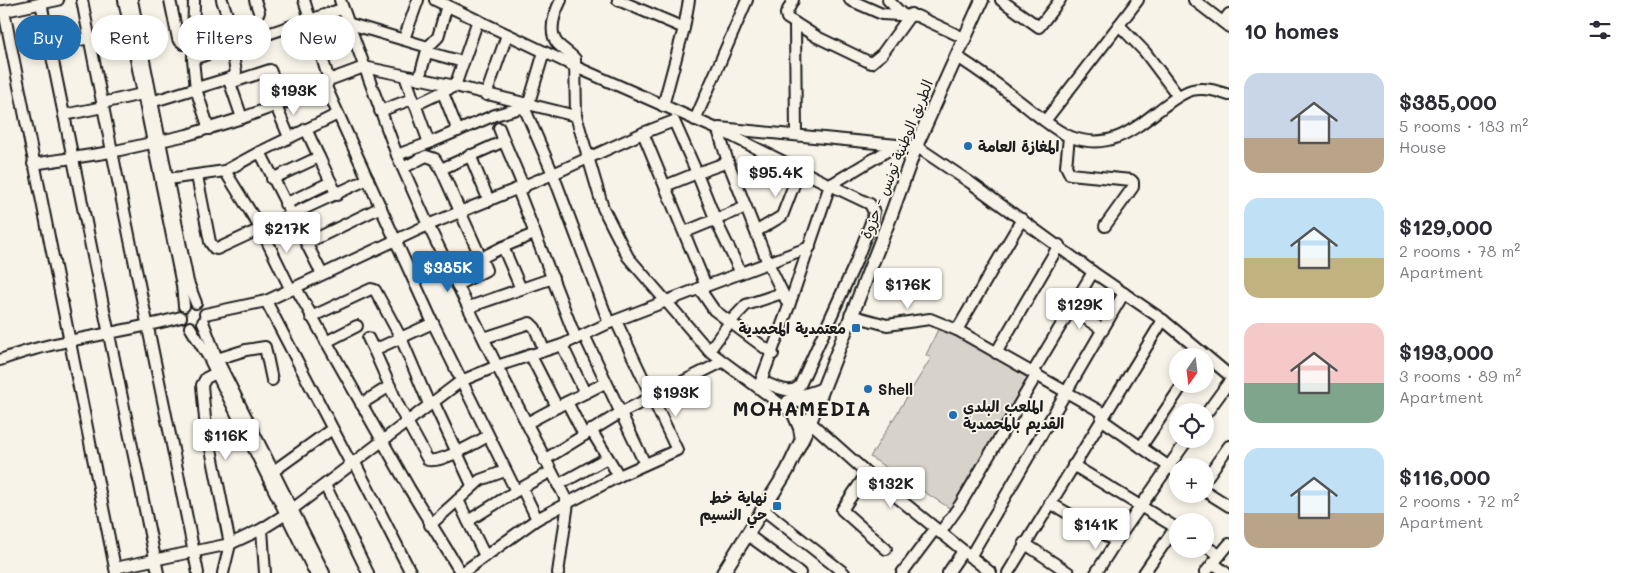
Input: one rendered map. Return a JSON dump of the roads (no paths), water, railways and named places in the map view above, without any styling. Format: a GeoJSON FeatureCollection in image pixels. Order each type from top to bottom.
{"type":"FeatureCollection","features":[{"type":"Feature","properties":{"kind":"main road","name":"الطريق الوطنية تونس - حزوة"},"geometry":{"type":"LineString","coordinates":[[728,571],[802,440],[850,315],[870,269],[916,146],[982,0]]}},
{"type":"Feature","properties":{"kind":"main road"},"geometry":{"type":"LineString","coordinates":[[784,403],[793,398],[809,396],[822,389]]}},
{"type":"Feature","properties":{"kind":"main road"},"geometry":{"type":"LineString","coordinates":[[794,414],[800,428],[802,440]]}},
{"type":"Feature","properties":{"kind":"street"},"geometry":{"type":"LineString","coordinates":[[58,0],[2,11],[116,570],[155,559],[230,544],[262,528],[325,485],[461,381],[496,366],[562,345],[612,322],[810,247]]}},
{"type":"Feature","properties":{"kind":"street"},"geometry":{"type":"LineString","coordinates":[[82,0],[111,152],[149,326],[198,573]]}},
{"type":"Feature","properties":{"kind":"street"},"geometry":{"type":"LineString","coordinates":[[124,0],[142,94],[155,142],[168,179],[188,282],[196,303],[202,307],[216,359],[270,474]]}},
{"type":"Feature","properties":{"kind":"street"},"geometry":{"type":"LineString","coordinates":[[132,0],[151,102],[155,142],[182,285],[184,306],[181,317],[184,323],[190,327],[216,373],[324,573]]}},
{"type":"Feature","properties":{"kind":"street"},"geometry":{"type":"LineString","coordinates":[[170,0],[178,37]]}},
{"type":"Feature","properties":{"kind":"street"},"geometry":{"type":"LineString","coordinates":[[194,0],[194,15]]}},
{"type":"Feature","properties":{"kind":"street"},"geometry":{"type":"LineString","coordinates":[[222,0],[226,15]]}},
{"type":"Feature","properties":{"kind":"street"},"geometry":{"type":"LineString","coordinates":[[304,0],[308,15]]}},
{"type":"Feature","properties":{"kind":"street"},"geometry":{"type":"LineString","coordinates":[[404,39],[418,0]]}},
{"type":"Feature","properties":{"kind":"street"},"geometry":{"type":"LineString","coordinates":[[435,0],[576,67],[714,128],[870,204],[874,212],[854,264],[797,390],[790,392],[760,383]]}},
{"type":"Feature","properties":{"kind":"street"},"geometry":{"type":"LineString","coordinates":[[560,0],[553,24],[553,36],[557,43],[574,59],[576,67],[576,116],[587,159],[603,208],[628,257],[709,351],[722,362],[760,383],[794,414],[810,422],[937,531],[988,572]]}},
{"type":"Feature","properties":{"kind":"street"},"geometry":{"type":"LineString","coordinates":[[618,0],[684,28]]}},
{"type":"Feature","properties":{"kind":"street"},"geometry":{"type":"LineString","coordinates":[[664,106],[684,28],[689,0]]}},
{"type":"Feature","properties":{"kind":"street"},"geometry":{"type":"LineString","coordinates":[[695,120],[747,0]]}},
{"type":"Feature","properties":{"kind":"street"},"geometry":{"type":"LineString","coordinates":[[793,0],[786,14],[787,18],[871,63],[882,54],[907,14]]}},
{"type":"Feature","properties":{"kind":"street"},"geometry":{"type":"LineString","coordinates":[[850,0],[882,14],[907,14]]}},
{"type":"Feature","properties":{"kind":"street"},"geometry":{"type":"LineString","coordinates":[[888,0],[907,14],[952,30],[964,38]]}},
{"type":"Feature","properties":{"kind":"street"},"geometry":{"type":"LineString","coordinates":[[1001,0],[1039,27],[1060,0]]}},
{"type":"Feature","properties":{"kind":"street"},"geometry":{"type":"LineString","coordinates":[[1045,121],[1138,0]]}},
{"type":"Feature","properties":{"kind":"street"},"geometry":{"type":"LineString","coordinates":[[1194,0],[1227,21]]}},
{"type":"Feature","properties":{"kind":"street"},"geometry":{"type":"LineString","coordinates":[[41,3],[44,15]]}},
{"type":"Feature","properties":{"kind":"street"},"geometry":{"type":"LineString","coordinates":[[320,15],[341,5]]}},
{"type":"Feature","properties":{"kind":"street"},"geometry":{"type":"LineString","coordinates":[[419,78],[427,49],[438,38],[447,5]]}},
{"type":"Feature","properties":{"kind":"street"},"geometry":{"type":"LineString","coordinates":[[380,111],[414,102],[455,86],[478,20]]}},
{"type":"Feature","properties":{"kind":"street"},"geometry":{"type":"LineString","coordinates":[[794,23],[796,134]]}},
{"type":"Feature","properties":{"kind":"street"},"geometry":{"type":"LineString","coordinates":[[355,25],[404,39],[462,62]]}},
{"type":"Feature","properties":{"kind":"street"},"geometry":{"type":"LineString","coordinates":[[1119,25],[1145,52],[1178,96]]}},
{"type":"Feature","properties":{"kind":"street"},"geometry":{"type":"LineString","coordinates":[[486,95],[507,35]]}},
{"type":"Feature","properties":{"kind":"street"},"geometry":{"type":"LineString","coordinates":[[81,40],[90,38]]}},
{"type":"Feature","properties":{"kind":"street"},"geometry":{"type":"LineString","coordinates":[[355,44],[397,154],[428,225],[496,366],[527,422],[550,472],[568,503],[558,573]]}},
{"type":"Feature","properties":{"kind":"street"},"geometry":{"type":"LineString","coordinates":[[225,171],[261,229],[294,289],[383,439],[430,525],[462,573],[537,519],[619,476],[677,450],[652,397],[612,322],[526,106],[544,52]]}},
{"type":"Feature","properties":{"kind":"street"},"geometry":{"type":"LineString","coordinates":[[956,56],[983,72],[1045,121],[1070,137],[1103,141],[1124,136],[1178,96],[1192,90],[1209,89],[1229,95]]}},
{"type":"Feature","properties":{"kind":"street"},"geometry":{"type":"LineString","coordinates":[[53,60],[107,333],[158,573]]}},
{"type":"Feature","properties":{"kind":"street"},"geometry":{"type":"LineString","coordinates":[[193,60],[196,89],[208,128]]}},
{"type":"Feature","properties":{"kind":"street"},"geometry":{"type":"LineString","coordinates":[[229,81],[236,72],[235,60]]}},
{"type":"Feature","properties":{"kind":"street"},"geometry":{"type":"LineString","coordinates":[[321,60],[338,114],[433,323],[505,471],[537,519]]}},
{"type":"Feature","properties":{"kind":"street"},"geometry":{"type":"LineString","coordinates":[[33,164],[111,152],[208,128],[280,104],[364,67],[455,86],[526,106],[576,116]]}},
{"type":"Feature","properties":{"kind":"street"},"geometry":{"type":"LineString","coordinates":[[151,102],[270,70],[289,136]]}},
{"type":"Feature","properties":{"kind":"street"},"geometry":{"type":"LineString","coordinates":[[405,76],[429,143]]}},
{"type":"Feature","properties":{"kind":"street"},"geometry":{"type":"LineString","coordinates":[[229,81],[242,118]]}},
{"type":"Feature","properties":{"kind":"street"},"geometry":{"type":"LineString","coordinates":[[443,92],[458,131]]}},
{"type":"Feature","properties":{"kind":"street"},"geometry":{"type":"LineString","coordinates":[[64,115],[142,94]]}},
{"type":"Feature","properties":{"kind":"street"},"geometry":{"type":"LineString","coordinates":[[397,154],[429,143],[495,115],[526,106]]}},
{"type":"Feature","properties":{"kind":"street"},"geometry":{"type":"LineString","coordinates":[[168,179],[225,171],[289,136],[338,114]]}},
{"type":"Feature","properties":{"kind":"street"},"geometry":{"type":"LineString","coordinates":[[190,327],[204,318],[266,302],[428,225],[521,189],[684,115]]}},
{"type":"Feature","properties":{"kind":"street"},"geometry":{"type":"LineString","coordinates":[[674,121],[716,221],[741,273]]}},
{"type":"Feature","properties":{"kind":"street"},"geometry":{"type":"LineString","coordinates":[[499,128],[521,189],[534,234],[553,278],[580,337],[645,464]]}},
{"type":"Feature","properties":{"kind":"street"},"geometry":{"type":"LineString","coordinates":[[714,128],[916,146],[1163,320],[1195,348]]}},
{"type":"Feature","properties":{"kind":"street"},"geometry":{"type":"LineString","coordinates":[[714,128],[757,231],[768,263],[789,306]]}},
{"type":"Feature","properties":{"kind":"street"},"geometry":{"type":"LineString","coordinates":[[306,129],[337,194]]}},
{"type":"Feature","properties":{"kind":"street"},"geometry":{"type":"LineString","coordinates":[[643,133],[685,232],[703,287],[714,310],[772,354]]}},
{"type":"Feature","properties":{"kind":"street"},"geometry":{"type":"LineString","coordinates":[[1070,137],[1066,166],[1070,174],[1131,180],[1133,182],[1133,187],[1105,226]]}},
{"type":"Feature","properties":{"kind":"street"},"geometry":{"type":"LineString","coordinates":[[441,169],[504,141]]}},
{"type":"Feature","properties":{"kind":"street"},"geometry":{"type":"LineString","coordinates":[[760,383],[810,247],[830,185],[897,145]]}},
{"type":"Feature","properties":{"kind":"street"},"geometry":{"type":"LineString","coordinates":[[260,152],[284,204],[292,215],[322,274]]}},
{"type":"Feature","properties":{"kind":"street"},"geometry":{"type":"LineString","coordinates":[[470,155],[489,200]]}},
{"type":"Feature","properties":{"kind":"street"},"geometry":{"type":"LineString","coordinates":[[403,168],[426,156],[435,159],[441,169],[486,270],[457,285]]}},
{"type":"Feature","properties":{"kind":"street"},"geometry":{"type":"LineString","coordinates":[[272,179],[319,157]]}},
{"type":"Feature","properties":{"kind":"street"},"geometry":{"type":"LineString","coordinates":[[665,186],[728,162]]}},
{"type":"Feature","properties":{"kind":"street"},"geometry":{"type":"LineString","coordinates":[[771,169],[795,180]]}},
{"type":"Feature","properties":{"kind":"street"},"geometry":{"type":"LineString","coordinates":[[757,231],[782,216],[800,169]]}},
{"type":"Feature","properties":{"kind":"street"},"geometry":{"type":"LineString","coordinates":[[197,176],[210,242],[214,248],[222,248],[368,179]]}},
{"type":"Feature","properties":{"kind":"street"},"geometry":{"type":"LineString","coordinates":[[284,204],[331,182]]}},
{"type":"Feature","properties":{"kind":"street"},"geometry":{"type":"LineString","coordinates":[[685,232],[716,221],[746,207]]}},
{"type":"Feature","properties":{"kind":"street"},"geometry":{"type":"LineString","coordinates":[[307,243],[382,208]]}},
{"type":"Feature","properties":{"kind":"street"},"geometry":{"type":"LineString","coordinates":[[957,330],[1022,220]]}},
{"type":"Feature","properties":{"kind":"street"},"geometry":{"type":"LineString","coordinates":[[481,258],[534,234]]}},
{"type":"Feature","properties":{"kind":"street"},"geometry":{"type":"LineString","coordinates":[[996,353],[1059,246]]}},
{"type":"Feature","properties":{"kind":"street"},"geometry":{"type":"LineString","coordinates":[[503,247],[521,288]]}},
{"type":"Feature","properties":{"kind":"street"},"geometry":{"type":"LineString","coordinates":[[854,264],[870,269]]}},
{"type":"Feature","properties":{"kind":"street"},"geometry":{"type":"LineString","coordinates":[[902,573],[960,505],[1093,272]]}},
{"type":"Feature","properties":{"kind":"street"},"geometry":{"type":"LineString","coordinates":[[468,307],[553,278]]}},
{"type":"Feature","properties":{"kind":"street"},"geometry":{"type":"LineString","coordinates":[[311,317],[374,289],[377,292],[431,403],[458,451],[472,485]]}},
{"type":"Feature","properties":{"kind":"street"},"geometry":{"type":"LineString","coordinates":[[709,351],[730,322],[746,305],[782,293]]}},
{"type":"Feature","properties":{"kind":"street"},"geometry":{"type":"LineString","coordinates":[[948,573],[967,554],[1067,393],[1124,293]]}},
{"type":"Feature","properties":{"kind":"street"},"geometry":{"type":"LineString","coordinates":[[266,302],[410,573]]}},
{"type":"Feature","properties":{"kind":"street"},"geometry":{"type":"LineString","coordinates":[[184,306],[196,303]]}},
{"type":"Feature","properties":{"kind":"street"},"geometry":{"type":"LineString","coordinates":[[1071,309],[1103,330]]}},
{"type":"Feature","properties":{"kind":"street"},"geometry":{"type":"LineString","coordinates":[[850,315],[887,325],[930,319],[957,330],[1035,373],[1103,416],[1168,466]]}},
{"type":"Feature","properties":{"kind":"street"},"geometry":{"type":"LineString","coordinates":[[0,360],[69,340],[149,326],[181,317]]}},
{"type":"Feature","properties":{"kind":"street"},"geometry":{"type":"LineString","coordinates":[[1008,573],[1024,543],[1163,320]]}},
{"type":"Feature","properties":{"kind":"street"},"geometry":{"type":"LineString","coordinates":[[374,350],[433,323]]}},
{"type":"Feature","properties":{"kind":"street"},"geometry":{"type":"LineString","coordinates":[[484,338],[530,323],[535,328],[544,350]]}},
{"type":"Feature","properties":{"kind":"street"},"geometry":{"type":"LineString","coordinates":[[326,342],[357,326]]}},
{"type":"Feature","properties":{"kind":"street"},"geometry":{"type":"LineString","coordinates":[[368,338],[428,460],[431,461],[458,451],[488,436]]}},
{"type":"Feature","properties":{"kind":"street"},"geometry":{"type":"LineString","coordinates":[[562,345],[585,393]]}},
{"type":"Feature","properties":{"kind":"street"},"geometry":{"type":"LineString","coordinates":[[216,359],[253,348],[264,347],[272,380]]}},
{"type":"Feature","properties":{"kind":"street"},"geometry":{"type":"LineString","coordinates":[[530,354],[557,407]]}},
{"type":"Feature","properties":{"kind":"street"},"geometry":{"type":"LineString","coordinates":[[544,460],[620,413],[722,362]]}},
{"type":"Feature","properties":{"kind":"street"},"geometry":{"type":"LineString","coordinates":[[1214,364],[1229,375]]}},
{"type":"Feature","properties":{"kind":"street"},"geometry":{"type":"LineString","coordinates":[[216,373],[206,378],[202,385],[205,419],[230,544],[223,573]]}},
{"type":"Feature","properties":{"kind":"street"},"geometry":{"type":"LineString","coordinates":[[1214,403],[1229,382]]}},
{"type":"Feature","properties":{"kind":"street"},"geometry":{"type":"LineString","coordinates":[[527,422],[605,383]]}},
{"type":"Feature","properties":{"kind":"street"},"geometry":{"type":"LineString","coordinates":[[361,404],[390,386]]}},
{"type":"Feature","properties":{"kind":"street"},"geometry":{"type":"LineString","coordinates":[[1141,447],[1177,393]]}},
{"type":"Feature","properties":{"kind":"street"},"geometry":{"type":"LineString","coordinates":[[567,402],[619,476]]}},
{"type":"Feature","properties":{"kind":"street"},"geometry":{"type":"LineString","coordinates":[[784,403],[816,404]]}},
{"type":"Feature","properties":{"kind":"street"},"geometry":{"type":"LineString","coordinates":[[270,474],[332,429]]}},
{"type":"Feature","properties":{"kind":"street"},"geometry":{"type":"LineString","coordinates":[[1214,467],[1229,446]]}},
{"type":"Feature","properties":{"kind":"street"},"geometry":{"type":"LineString","coordinates":[[1096,573],[1181,448]]}},
{"type":"Feature","properties":{"kind":"street"},"geometry":{"type":"LineString","coordinates":[[558,485],[607,458]]}},
{"type":"Feature","properties":{"kind":"street"},"geometry":{"type":"LineString","coordinates":[[1073,465],[1169,523]]}},
{"type":"Feature","properties":{"kind":"street"},"geometry":{"type":"LineString","coordinates":[[430,525],[472,485],[505,471]]}},
{"type":"Feature","properties":{"kind":"street"},"geometry":{"type":"LineString","coordinates":[[468,521],[550,472]]}},
{"type":"Feature","properties":{"kind":"street"},"geometry":{"type":"LineString","coordinates":[[867,472],[842,510],[886,548]]}},
{"type":"Feature","properties":{"kind":"street"},"geometry":{"type":"LineString","coordinates":[[325,485],[368,573]]}},
{"type":"Feature","properties":{"kind":"street"},"geometry":{"type":"LineString","coordinates":[[1214,497],[1229,506]]}},
{"type":"Feature","properties":{"kind":"street"},"geometry":{"type":"LineString","coordinates":[[458,500],[485,556]]}},
{"type":"Feature","properties":{"kind":"street"},"geometry":{"type":"LineString","coordinates":[[1050,503],[1112,539],[1117,540]]}},
{"type":"Feature","properties":{"kind":"street"},"geometry":{"type":"LineString","coordinates":[[764,510],[844,573]]}},
{"type":"Feature","properties":{"kind":"street"},"geometry":{"type":"LineString","coordinates":[[289,511],[315,573]]}},
{"type":"Feature","properties":{"kind":"street"},"geometry":{"type":"LineString","coordinates":[[262,528],[265,573]]}},
{"type":"Feature","properties":{"kind":"street"},"geometry":{"type":"LineString","coordinates":[[748,535],[800,573]]}},
{"type":"Feature","properties":{"kind":"street"},"geometry":{"type":"LineString","coordinates":[[1144,573],[1169,538]]}},
{"type":"Feature","properties":{"kind":"street"},"geometry":{"type":"LineString","coordinates":[[1024,543],[1069,573]]}},
{"type":"Feature","properties":{"kind":"street"},"geometry":{"type":"LineString","coordinates":[[1206,573],[1229,544]]}},
{"type":"Feature","properties":{"kind":"street"},"geometry":{"type":"LineString","coordinates":[[1214,556],[1226,573]]}},
{"type":"Feature","properties":{"kind":"place","name":"المغازة العامة"},"geometry":{"type":"Point","coordinates":[968,146]}},
{"type":"Feature","properties":{"kind":"place","name":"معتمدية المحمدية"},"geometry":{"type":"Point","coordinates":[856,328]}},
{"type":"Feature","properties":{"kind":"place","name":"Shell"},"geometry":{"type":"Point","coordinates":[868,389]}},
{"type":"Feature","properties":{"kind":"place","name":"الملعب البلدي القديم بالمحمدية"},"geometry":{"type":"Point","coordinates":[953,415]}},
{"type":"Feature","properties":{"kind":"place","name":"نهاية خط حي النسيم"},"geometry":{"type":"Point","coordinates":[777,506]}},
{"type":"Feature","properties":{"kind":"district","name":"MOHAMEDIA"},"geometry":{"type":"Point","coordinates":[802,408]}}]}
